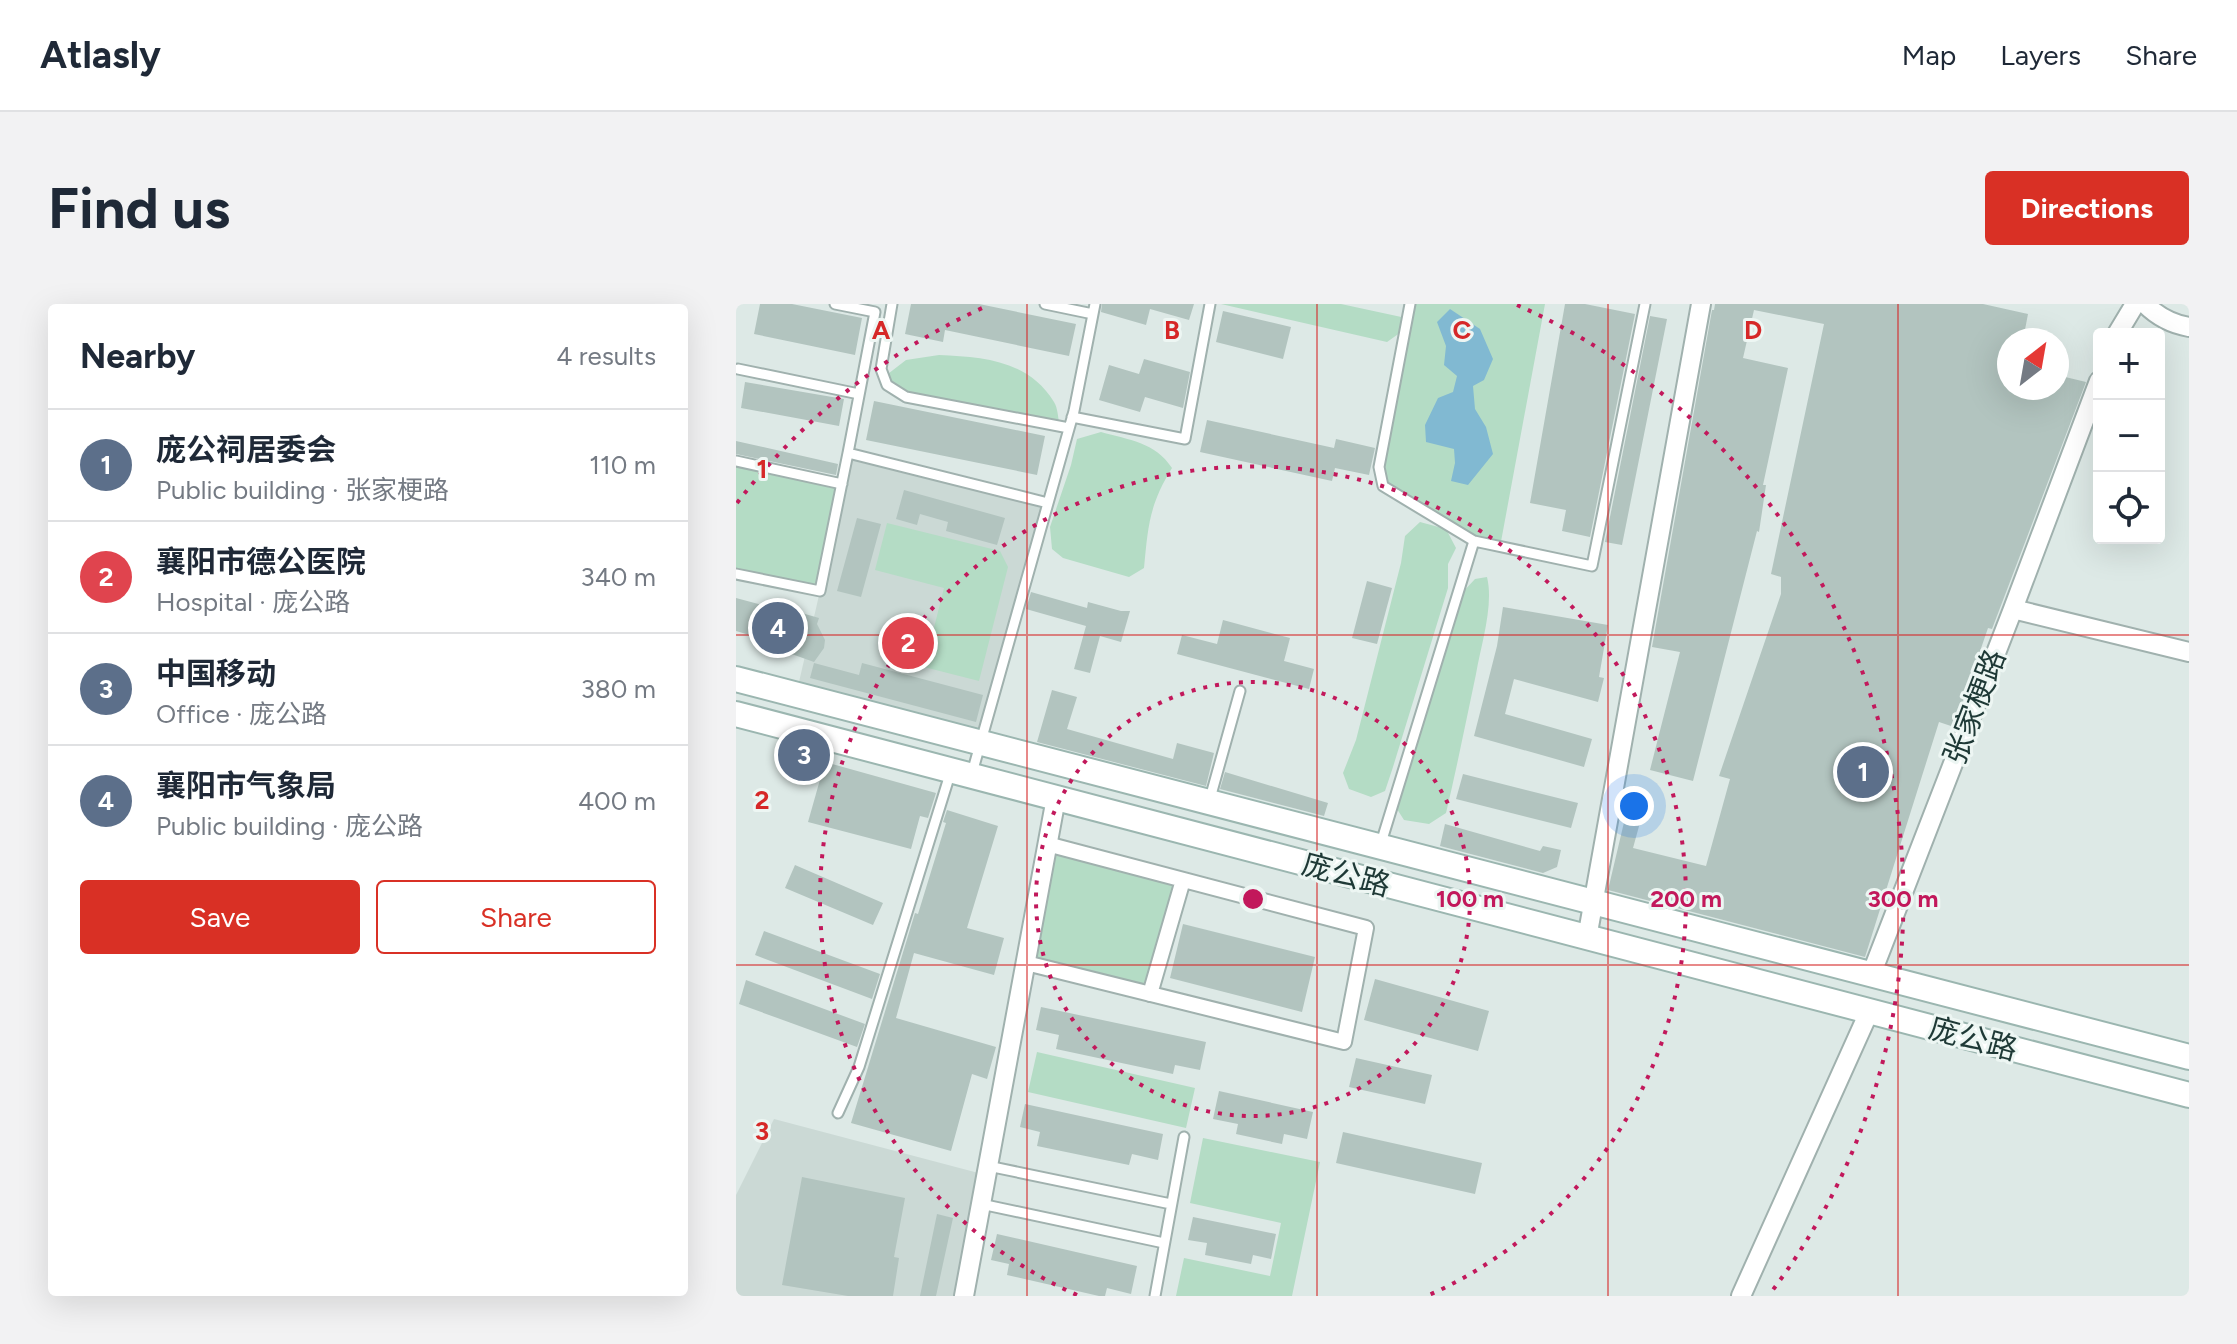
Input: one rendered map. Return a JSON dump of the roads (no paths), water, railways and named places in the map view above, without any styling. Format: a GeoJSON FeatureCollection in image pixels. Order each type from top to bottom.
{"type":"FeatureCollection","features":[{"type":"Feature","properties":{"kind":"main road","name":"庞公路"},"geometry":{"type":"LineString","coordinates":[[736,679],[2189,1057]]}},
{"type":"Feature","properties":{"kind":"main road","name":"庞公路"},"geometry":{"type":"LineString","coordinates":[[736,714],[2189,1095]]}},
{"type":"Feature","properties":{"kind":"street"},"geometry":{"type":"LineString","coordinates":[[1587,938],[1701,304]]}},
{"type":"Feature","properties":{"kind":"street"},"geometry":{"type":"LineString","coordinates":[[2121,328],[2135,304]]}},
{"type":"Feature","properties":{"kind":"street"},"geometry":{"type":"LineString","coordinates":[[2145,304],[2173,325],[2189,327]]}},
{"type":"Feature","properties":{"kind":"street","name":"张家梗路"},"geometry":{"type":"LineString","coordinates":[[1871,975],[2093,397]]}},
{"type":"Feature","properties":{"kind":"street"},"geometry":{"type":"LineString","coordinates":[[2013,609],[2189,652]]}},
{"type":"Feature","properties":{"kind":"street"},"geometry":{"type":"LineString","coordinates":[[964,1296],[1056,798]]}},
{"type":"Feature","properties":{"kind":"street"},"geometry":{"type":"LineString","coordinates":[[1026,963],[1344,1042],[1366,928],[1047,844]]}},
{"type":"Feature","properties":{"kind":"street"},"geometry":{"type":"LineString","coordinates":[[1150,994],[1183,880]]}},
{"type":"Feature","properties":{"kind":"street"},"geometry":{"type":"LineString","coordinates":[[1741,1296],[1869,1012]]}},
{"type":"Feature","properties":{"kind":"lane"},"geometry":{"type":"LineString","coordinates":[[736,574],[820,591],[875,312],[835,304]]}},
{"type":"Feature","properties":{"kind":"lane"},"geometry":{"type":"LineString","coordinates":[[892,304],[881,369],[887,385],[906,397],[1069,428]]}},
{"type":"Feature","properties":{"kind":"lane"},"geometry":{"type":"LineString","coordinates":[[838,1113],[859,1067],[961,773],[981,742],[1072,417],[1094,309],[1045,304]]}},
{"type":"Feature","properties":{"kind":"lane"},"geometry":{"type":"LineString","coordinates":[[1072,417],[1185,439],[1210,304]]}},
{"type":"Feature","properties":{"kind":"lane"},"geometry":{"type":"LineString","coordinates":[[1410,304],[1379,467],[1383,486],[1474,541],[1592,566],[1645,304]]}},
{"type":"Feature","properties":{"kind":"lane"},"geometry":{"type":"LineString","coordinates":[[738,369],[859,394]]}},
{"type":"Feature","properties":{"kind":"lane"},"geometry":{"type":"LineString","coordinates":[[848,453],[1048,503]]}},
{"type":"Feature","properties":{"kind":"lane"},"geometry":{"type":"LineString","coordinates":[[736,461],[842,484]]}},
{"type":"Feature","properties":{"kind":"lane"},"geometry":{"type":"LineString","coordinates":[[1380,847],[1474,541]]}},
{"type":"Feature","properties":{"kind":"lane"},"geometry":{"type":"LineString","coordinates":[[1209,802],[1240,691]]}},
{"type":"Feature","properties":{"kind":"lane"},"geometry":{"type":"LineString","coordinates":[[1155,1296],[1184,1137]]}},
{"type":"Feature","properties":{"kind":"lane"},"geometry":{"type":"LineString","coordinates":[[988,1166],[1171,1204]]}},
{"type":"Feature","properties":{"kind":"lane"},"geometry":{"type":"LineString","coordinates":[[981,1204],[1164,1243]]}},
{"type":"Feature","properties":{"kind":"water"},"geometry":{"type":"Polygon","coordinates":[[[1450,309],[1480,329],[1493,359],[1484,380],[1473,386],[1475,409],[1486,427],[1493,454],[1468,485],[1451,481],[1454,449],[1426,442],[1425,425],[1438,398],[1453,392],[1457,376],[1444,365],[1446,346],[1437,322],[1450,309]]]}},
{"type":"Feature","properties":{"kind":"place","name":"襄阳市气象局"},"geometry":{"type":"Point","coordinates":[778,628]}},
{"type":"Feature","properties":{"kind":"place","name":"襄阳市德公医院"},"geometry":{"type":"Point","coordinates":[908,643]}},
{"type":"Feature","properties":{"kind":"place","name":"中国移动"},"geometry":{"type":"Point","coordinates":[804,755]}},
{"type":"Feature","properties":{"kind":"place","name":"庞公祠居委会"},"geometry":{"type":"Point","coordinates":[1863,772]}}]}
